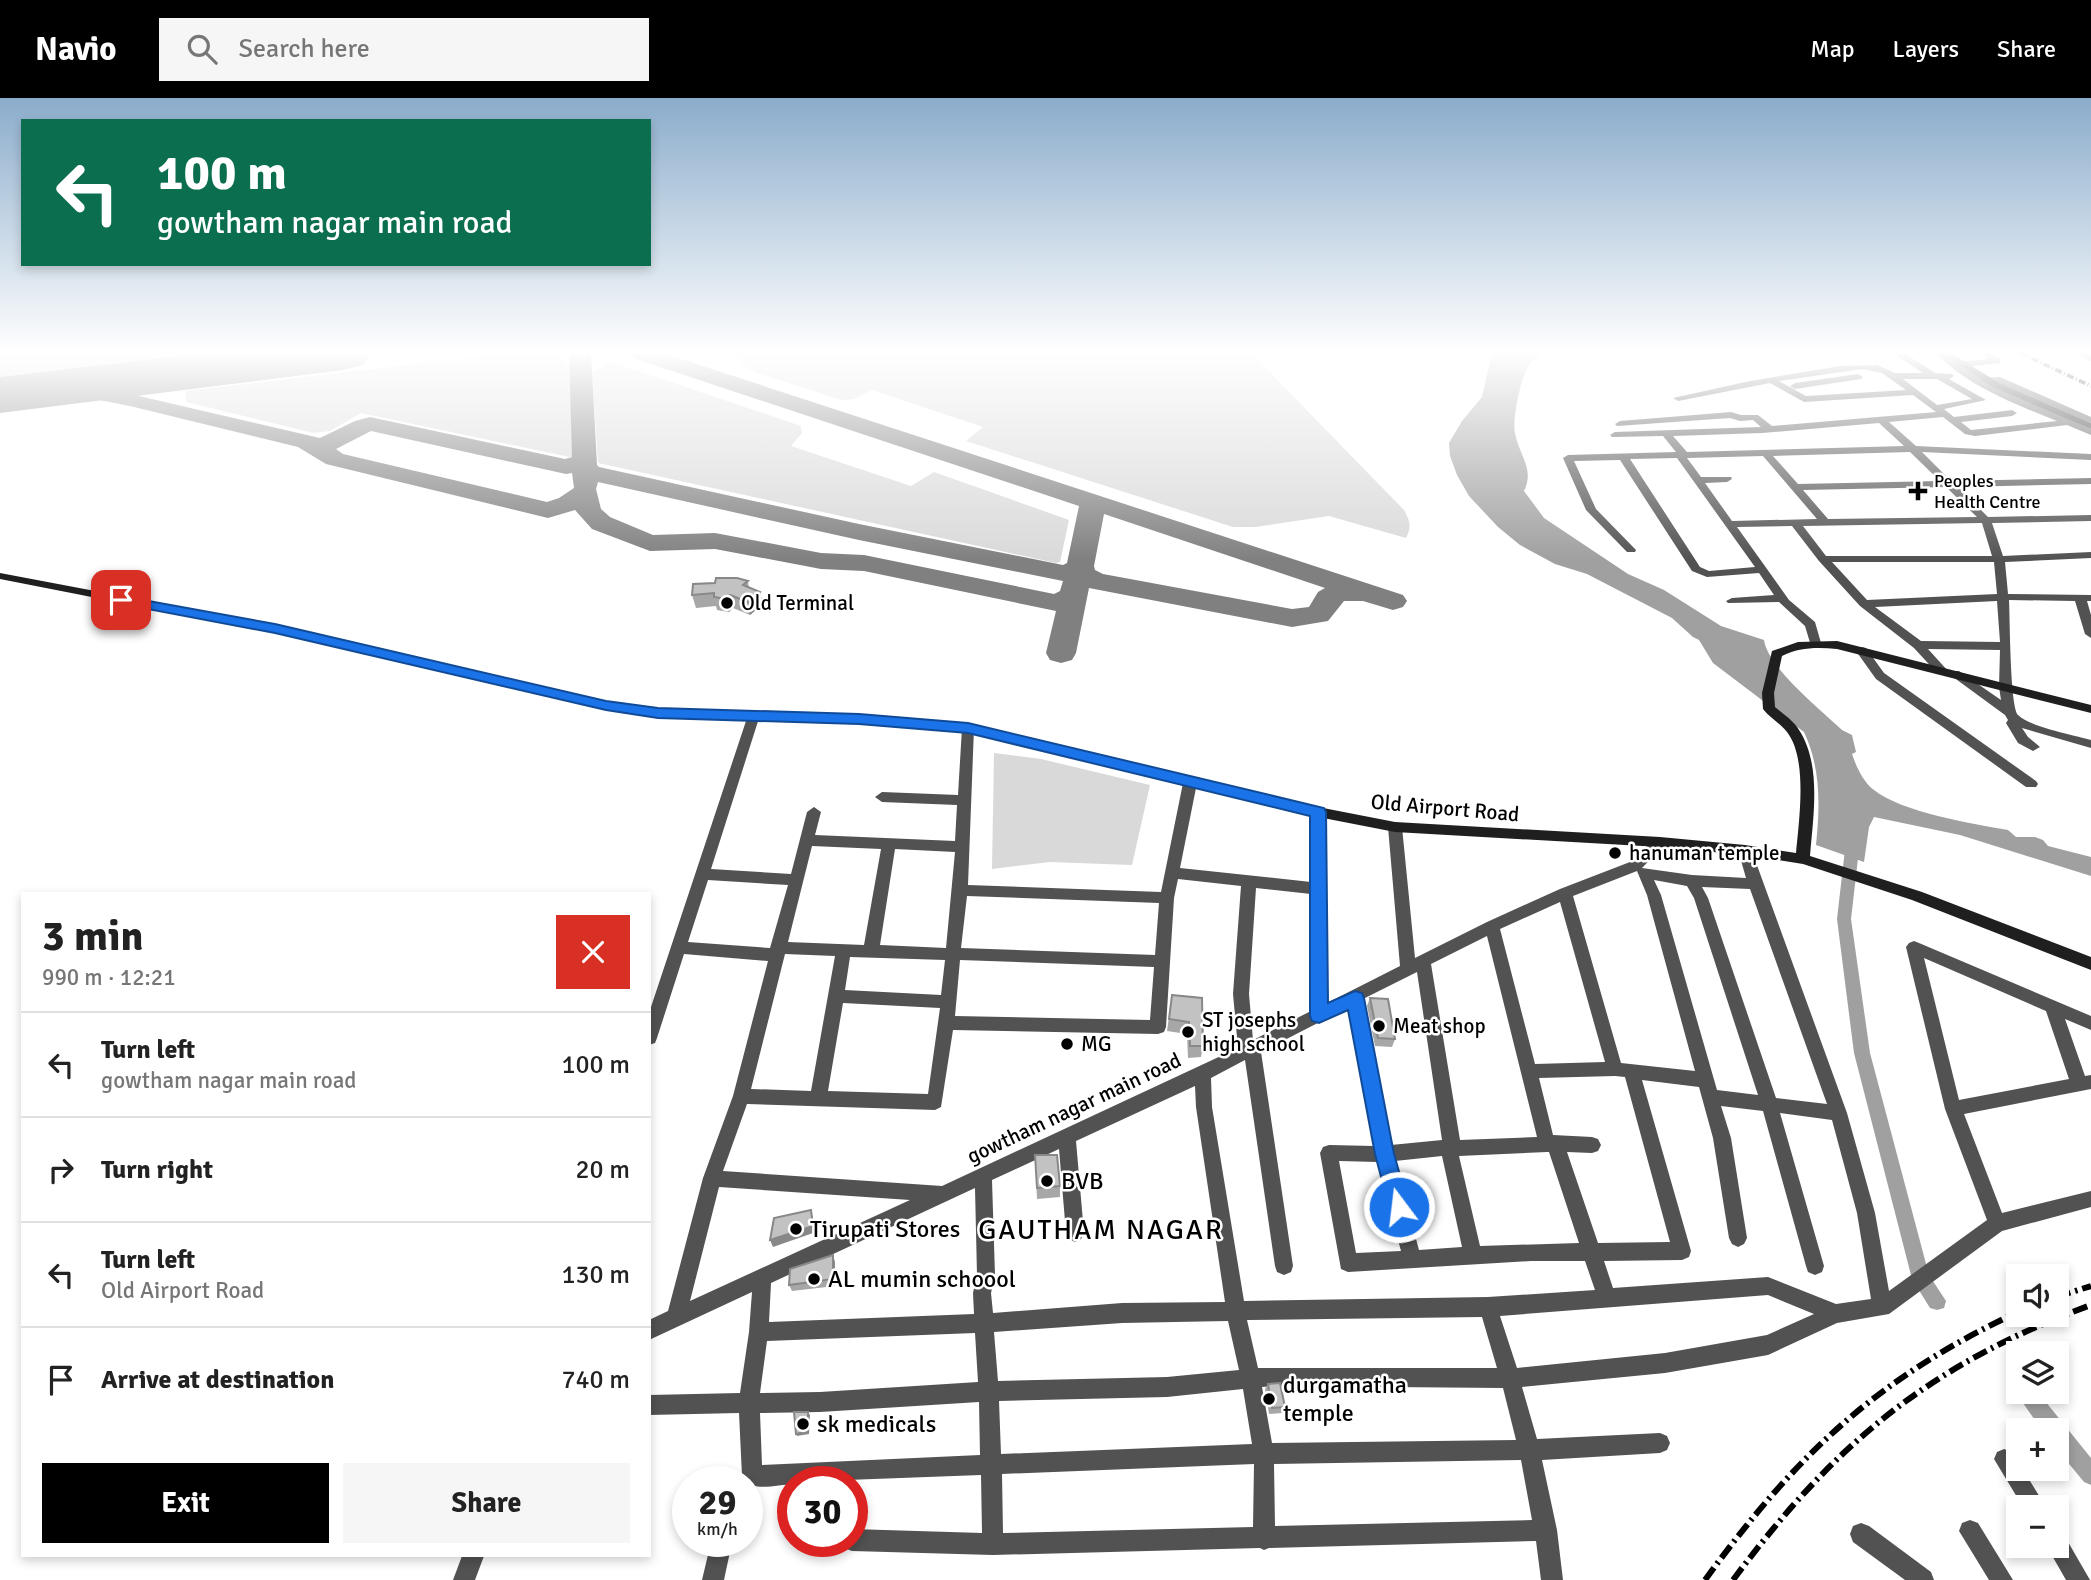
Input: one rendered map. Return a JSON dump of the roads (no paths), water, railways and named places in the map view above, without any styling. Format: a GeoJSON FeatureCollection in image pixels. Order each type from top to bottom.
{"type":"FeatureCollection","features":[{"type":"Feature","properties":{"kind":"main road","name":"Old Airport Road"},"geometry":{"type":"LineString","coordinates":[[0,576],[275,629],[606,706],[658,713],[859,719],[968,728],[1190,783],[1395,827],[1660,842],[1745,850],[1810,861],[1917,896],[2091,964]]}},
{"type":"Feature","properties":{"kind":"main road"},"geometry":{"type":"LineString","coordinates":[[1810,861],[1803,760],[1794,733],[1769,709],[1768,693],[1776,654],[1815,643],[1862,651],[2091,709]]}},
{"type":"Feature","properties":{"kind":"street"},"geometry":{"type":"LineString","coordinates":[[1620,424],[1643,422]]}},
{"type":"Feature","properties":{"kind":"street"},"geometry":{"type":"LineString","coordinates":[[1761,422],[1769,429]]}},
{"type":"Feature","properties":{"kind":"street"},"geometry":{"type":"LineString","coordinates":[[1615,435],[1769,429],[1855,422]]}},
{"type":"Feature","properties":{"kind":"street"},"geometry":{"type":"LineString","coordinates":[[1884,422],[1986,520],[2000,559],[2006,646],[2005,687],[2012,723],[2017,732],[2033,747]]}},
{"type":"Feature","properties":{"kind":"street"},"geometry":{"type":"LineString","coordinates":[[1955,422],[1968,432],[1975,433],[2068,423],[2091,432]]}},
{"type":"Feature","properties":{"kind":"street"},"geometry":{"type":"LineString","coordinates":[[1665,433],[1782,598],[1811,625],[1815,643]]}},
{"type":"Feature","properties":{"kind":"street"},"geometry":{"type":"LineString","coordinates":[[1631,550],[1591,510],[1568,458],[1913,449],[2091,457]]}},
{"type":"Feature","properties":{"kind":"street"},"geometry":{"type":"LineString","coordinates":[[1765,452],[1825,522]]}},
{"type":"Feature","properties":{"kind":"street"},"geometry":{"type":"LineString","coordinates":[[1623,456],[1696,569],[1707,574],[1761,570]]}},
{"type":"Feature","properties":{"kind":"street"},"geometry":{"type":"LineString","coordinates":[[2046,456],[2056,464]]}},
{"type":"Feature","properties":{"kind":"street"},"geometry":{"type":"LineString","coordinates":[[2065,473],[2074,481]]}},
{"type":"Feature","properties":{"kind":"street"},"geometry":{"type":"LineString","coordinates":[[1699,480],[1727,480]]}},
{"type":"Feature","properties":{"kind":"street"},"geometry":{"type":"LineString","coordinates":[[1795,487],[2091,481]]}},
{"type":"Feature","properties":{"kind":"street"},"geometry":{"type":"LineString","coordinates":[[1730,524],[2091,518]]}},
{"type":"Feature","properties":{"kind":"street"},"geometry":{"type":"LineString","coordinates":[[1796,524],[1864,604],[1918,645],[1948,673],[2012,716],[2091,744]]}},
{"type":"Feature","properties":{"kind":"street"},"geometry":{"type":"LineString","coordinates":[[1823,559],[2000,559],[2091,555]]}},
{"type":"Feature","properties":{"kind":"street"},"geometry":{"type":"LineString","coordinates":[[1864,604],[2004,597],[2086,598],[2091,634]]}},
{"type":"Feature","properties":{"kind":"street"},"geometry":{"type":"LineString","coordinates":[[1732,601],[1782,598]]}},
{"type":"Feature","properties":{"kind":"street"},"geometry":{"type":"LineString","coordinates":[[1918,645],[2006,646]]}},
{"type":"Feature","properties":{"kind":"street"},"geometry":{"type":"LineString","coordinates":[[1862,651],[1880,676],[2031,784]]}},
{"type":"Feature","properties":{"kind":"street"},"geometry":{"type":"LineString","coordinates":[[651,1032],[754,715]]}},
{"type":"Feature","properties":{"kind":"street"},"geometry":{"type":"LineString","coordinates":[[741,1096],[935,1102],[956,953],[968,728]]}},
{"type":"Feature","properties":{"kind":"street"},"geometry":{"type":"LineString","coordinates":[[946,1023],[1158,1027],[1167,898],[1190,783]]}},
{"type":"Feature","properties":{"kind":"street"},"geometry":{"type":"LineString","coordinates":[[882,797],[964,800]]}},
{"type":"Feature","properties":{"kind":"street"},"geometry":{"type":"LineString","coordinates":[[676,1318],[712,1178],[741,1096],[814,812]]}},
{"type":"Feature","properties":{"kind":"street"},"geometry":{"type":"LineString","coordinates":[[1318,812],[1319,1016]]}},
{"type":"Feature","properties":{"kind":"street"},"geometry":{"type":"LineString","coordinates":[[1395,827],[1408,970]]}},
{"type":"Feature","properties":{"kind":"street"},"geometry":{"type":"LineString","coordinates":[[806,840],[962,847]]}},
{"type":"Feature","properties":{"kind":"street","name":"gowtham nagar main road"},"geometry":{"type":"LineString","coordinates":[[651,1329],[1203,1074],[1492,926],[1565,893],[1639,869],[1660,842]]}},
{"type":"Feature","properties":{"kind":"street"},"geometry":{"type":"LineString","coordinates":[[871,951],[889,844]]}},
{"type":"Feature","properties":{"kind":"street"},"geometry":{"type":"LineString","coordinates":[[1745,850],[1839,1113],[1887,1305]]}},
{"type":"Feature","properties":{"kind":"street"},"geometry":{"type":"LineString","coordinates":[[1639,869],[1692,881],[1755,884]]}},
{"type":"Feature","properties":{"kind":"street"},"geometry":{"type":"LineString","coordinates":[[1639,869],[1654,895],[1722,1138],[1738,1238]]}},
{"type":"Feature","properties":{"kind":"street"},"geometry":{"type":"LineString","coordinates":[[1174,873],[1320,889]]}},
{"type":"Feature","properties":{"kind":"street"},"geometry":{"type":"LineString","coordinates":[[704,874],[796,880]]}},
{"type":"Feature","properties":{"kind":"street"},"geometry":{"type":"LineString","coordinates":[[1692,881],[1769,1103],[1815,1266]]}},
{"type":"Feature","properties":{"kind":"street"},"geometry":{"type":"LineString","coordinates":[[1249,882],[1241,994],[1284,1266]]}},
{"type":"Feature","properties":{"kind":"street"},"geometry":{"type":"LineString","coordinates":[[960,890],[1167,898]]}},
{"type":"Feature","properties":{"kind":"street"},"geometry":{"type":"LineString","coordinates":[[1565,893],[1682,1251],[1531,1252],[1348,1263],[1329,1153],[1384,1154],[1452,1147],[1592,1145]]}},
{"type":"Feature","properties":{"kind":"street"},"geometry":{"type":"LineString","coordinates":[[1492,926],[1551,1144],[1593,1252],[1607,1298]]}},
{"type":"Feature","properties":{"kind":"street"},"geometry":{"type":"LineString","coordinates":[[1997,1223],[1953,1109],[1914,947],[2091,1023]]}},
{"type":"Feature","properties":{"kind":"street"},"geometry":{"type":"LineString","coordinates":[[680,948],[776,952],[844,950],[956,953],[1161,961]]}},
{"type":"Feature","properties":{"kind":"street"},"geometry":{"type":"LineString","coordinates":[[818,1098],[844,950]]}},
{"type":"Feature","properties":{"kind":"street"},"geometry":{"type":"LineString","coordinates":[[1423,961],[1452,1147],[1449,1149],[1473,1257]]}},
{"type":"Feature","properties":{"kind":"street"},"geometry":{"type":"LineString","coordinates":[[835,996],[949,1002]]}},
{"type":"Feature","properties":{"kind":"street"},"geometry":{"type":"LineString","coordinates":[[1355,998],[1384,1154],[1413,1260]]}},
{"type":"Feature","properties":{"kind":"street"},"geometry":{"type":"LineString","coordinates":[[1953,1109],[2085,1083],[2053,1007]]}},
{"type":"Feature","properties":{"kind":"street"},"geometry":{"type":"LineString","coordinates":[[1530,1071],[1624,1071],[1705,1080]]}},
{"type":"Feature","properties":{"kind":"street"},"geometry":{"type":"LineString","coordinates":[[1203,1074],[1204,1107],[1236,1313],[1264,1455],[1264,1539]]}},
{"type":"Feature","properties":{"kind":"street"},"geometry":{"type":"LineString","coordinates":[[1710,1097],[1839,1113]]}},
{"type":"Feature","properties":{"kind":"street"},"geometry":{"type":"LineString","coordinates":[[1068,1135],[1075,1233]]}},
{"type":"Feature","properties":{"kind":"street"},"geometry":{"type":"LineString","coordinates":[[983,1174],[986,1275],[982,1293],[989,1391],[993,1544]]}},
{"type":"Feature","properties":{"kind":"street"},"geometry":{"type":"LineString","coordinates":[[712,1178],[943,1194]]}},
{"type":"Feature","properties":{"kind":"street"},"geometry":{"type":"LineString","coordinates":[[651,1405],[820,1402],[989,1391],[1167,1387],[1289,1376],[1511,1378],[1665,1363],[1768,1345],[1836,1314],[1887,1305],[1997,1223],[2091,1199]]}},
{"type":"Feature","properties":{"kind":"street"},"geometry":{"type":"LineString","coordinates":[[762,1280],[759,1332],[749,1403],[752,1476],[1191,1455],[1531,1450],[1660,1443]]}},
{"type":"Feature","properties":{"kind":"street"},"geometry":{"type":"LineString","coordinates":[[759,1332],[985,1323],[1122,1313],[1488,1307],[1768,1286],[1836,1314]]}},
{"type":"Feature","properties":{"kind":"street"},"geometry":{"type":"LineString","coordinates":[[1488,1307],[1531,1450],[1552,1580]]}},
{"type":"Feature","properties":{"kind":"street"},"geometry":{"type":"LineString","coordinates":[[2004,1459],[2027,1495]]}},
{"type":"Feature","properties":{"kind":"street"},"geometry":{"type":"LineString","coordinates":[[868,1540],[993,1544],[1546,1530]]}},
{"type":"Feature","properties":{"kind":"street"},"geometry":{"type":"LineString","coordinates":[[1970,1531],[2002,1580]]}},
{"type":"Feature","properties":{"kind":"street"},"geometry":{"type":"LineString","coordinates":[[1861,1534],[1923,1580]]}},
{"type":"Feature","properties":{"kind":"street"},"geometry":{"type":"LineString","coordinates":[[464,1580],[473,1557]]}},
{"type":"Feature","properties":{"kind":"street"},"geometry":{"type":"LineString","coordinates":[[713,1580],[718,1557]]}},
{"type":"Feature","properties":{"kind":"street"},"geometry":{"type":"LineString","coordinates":[[2065,1558],[2079,1580]]}},
{"type":"Feature","properties":{"kind":"waterway"},"geometry":{"type":"LineString","coordinates":[[1853,841],[1844,919],[1862,1053],[1921,1279],[1937,1301]]}},
{"type":"Feature","properties":{"kind":"waterway"},"geometry":{"type":"LineString","coordinates":[[2034,1404],[2045,1418]]}},
{"type":"Feature","properties":{"kind":"waterway"},"geometry":{"type":"LineString","coordinates":[[2069,1447],[2091,1475]]}},
{"type":"Feature","properties":{"kind":"railway"},"geometry":{"type":"LineString","coordinates":[[2069,1293],[2091,1286]]}},
{"type":"Feature","properties":{"kind":"railway"},"geometry":{"type":"LineString","coordinates":[[1733,1580],[1809,1488],[1849,1448],[1890,1413],[1981,1354],[2034,1328],[2091,1305]]}},
{"type":"Feature","properties":{"kind":"railway"},"geometry":{"type":"LineString","coordinates":[[1705,1580],[1772,1495],[1843,1424],[1922,1364],[2006,1318]]}},
{"type":"Feature","properties":{"kind":"place","name":"Peoples Health Centre"},"geometry":{"type":"Point","coordinates":[1918,491]}},
{"type":"Feature","properties":{"kind":"place","name":"Old Terminal"},"geometry":{"type":"Point","coordinates":[727,603]}},
{"type":"Feature","properties":{"kind":"place","name":"hanuman temple"},"geometry":{"type":"Point","coordinates":[1615,853]}},
{"type":"Feature","properties":{"kind":"place","name":"Meat shop"},"geometry":{"type":"Point","coordinates":[1379,1026]}},
{"type":"Feature","properties":{"kind":"place","name":"ST josephs high school"},"geometry":{"type":"Point","coordinates":[1188,1032]}},
{"type":"Feature","properties":{"kind":"place","name":"MG"},"geometry":{"type":"Point","coordinates":[1067,1044]}},
{"type":"Feature","properties":{"kind":"place","name":"BVB"},"geometry":{"type":"Point","coordinates":[1047,1181]}},
{"type":"Feature","properties":{"kind":"place","name":"Tirupati Stores"},"geometry":{"type":"Point","coordinates":[796,1229]}},
{"type":"Feature","properties":{"kind":"place","name":"AL mumin schoool"},"geometry":{"type":"Point","coordinates":[814,1279]}},
{"type":"Feature","properties":{"kind":"place","name":"durgamatha temple"},"geometry":{"type":"Point","coordinates":[1269,1399]}},
{"type":"Feature","properties":{"kind":"place","name":"sk medicals"},"geometry":{"type":"Point","coordinates":[803,1424]}},
{"type":"Feature","properties":{"kind":"district","name":"GAUTHAM NAGAR"},"geometry":{"type":"Point","coordinates":[1101,1230]}}]}
